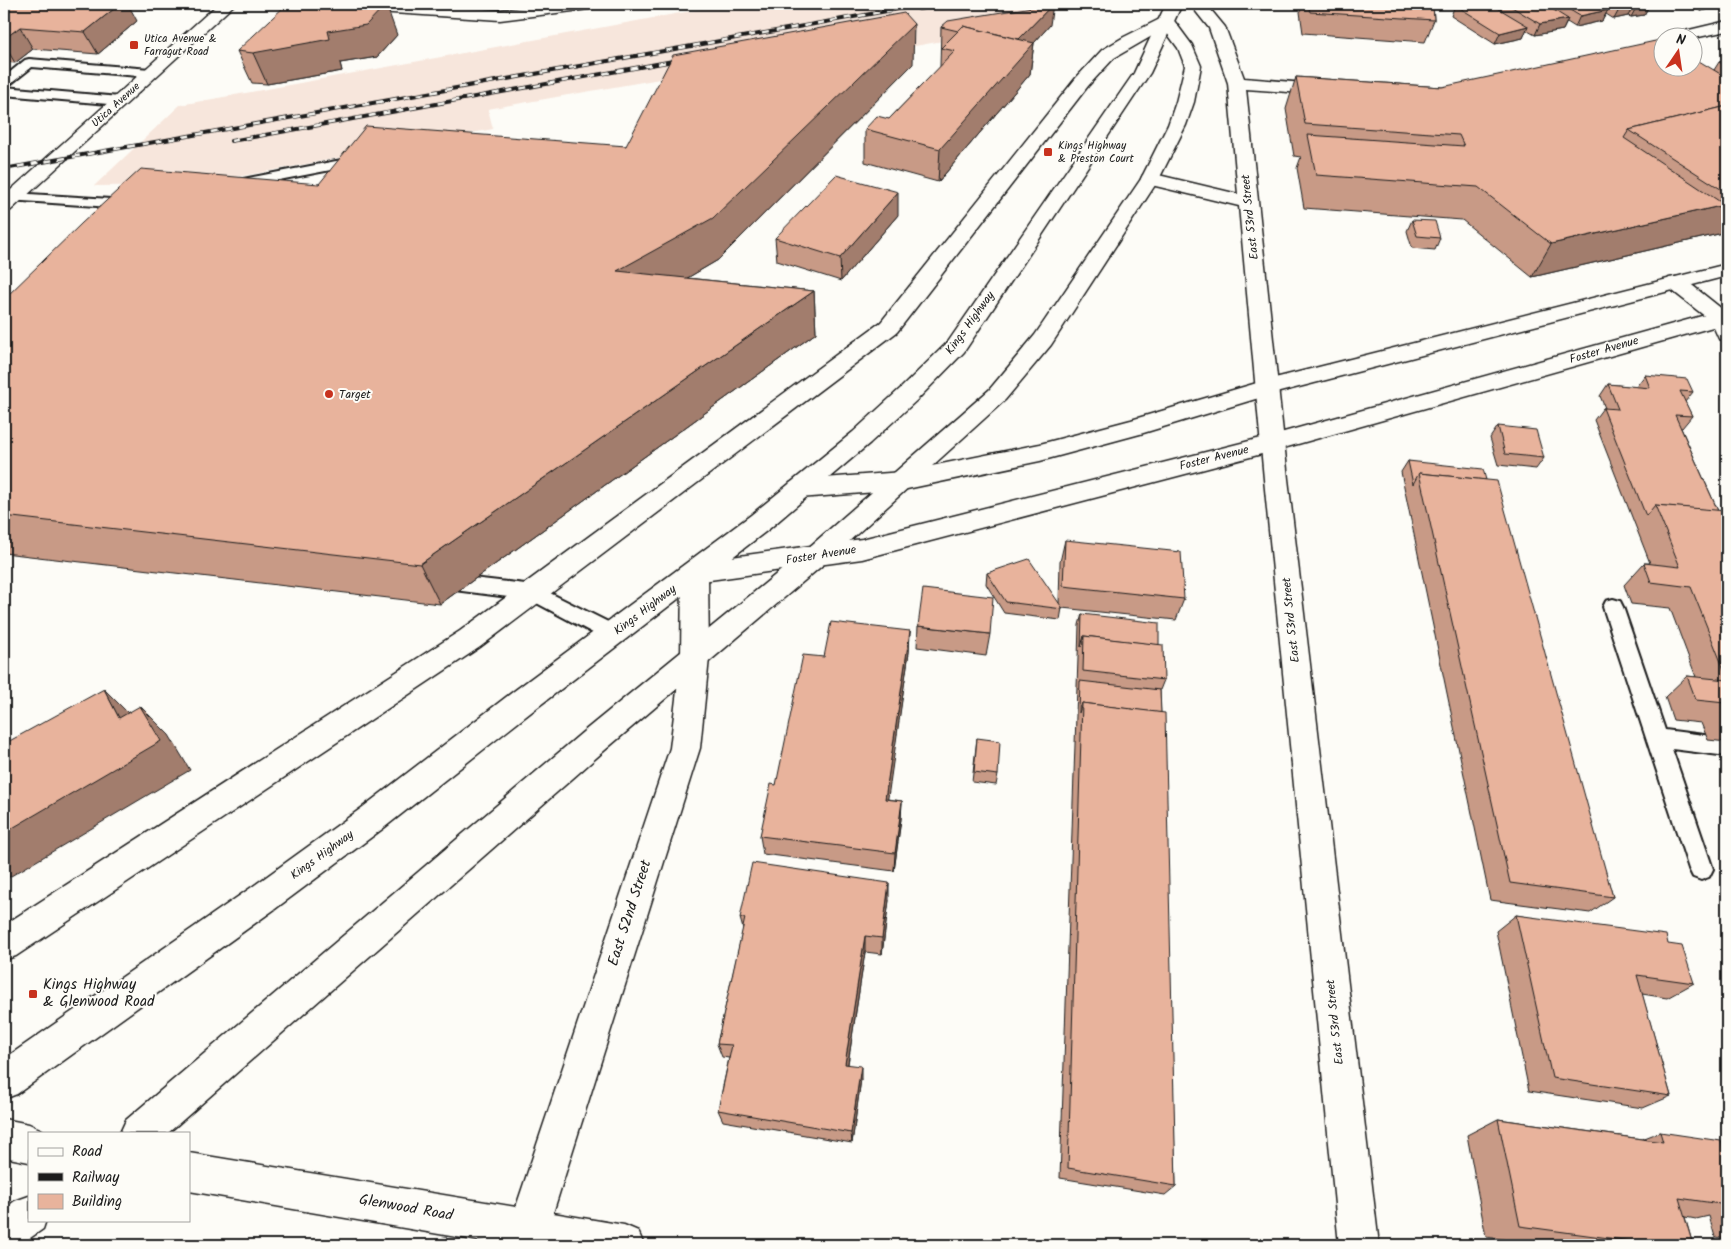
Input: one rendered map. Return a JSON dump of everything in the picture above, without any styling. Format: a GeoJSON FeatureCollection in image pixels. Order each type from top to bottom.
{"type":"FeatureCollection","features":[{"type":"Feature","properties":{"kind":"street","name":"Utica Avenue"},"geometry":{"type":"LineString","coordinates":[[8,201],[227,4]]}},
{"type":"Feature","properties":{"kind":"street"},"geometry":{"type":"LineString","coordinates":[[331,4],[500,15],[588,4]]}},
{"type":"Feature","properties":{"kind":"street","name":"East 53rd Street"},"geometry":{"type":"LineString","coordinates":[[1198,4],[1217,27],[1237,83],[1272,443],[1359,1245]]}},
{"type":"Feature","properties":{"kind":"street"},"geometry":{"type":"LineString","coordinates":[[4,944],[470,639],[889,326],[1082,82],[1108,54],[1170,12],[1193,66],[1177,125],[1150,179],[1043,340],[998,395],[816,556],[696,658],[594,741],[220,1066],[140,1132]]}},
{"type":"Feature","properties":{"kind":"street","name":"Kings Highway"},"geometry":{"type":"LineString","coordinates":[[4,1081],[349,836],[695,572],[800,489],[918,387],[956,347],[1142,73],[1170,12]]}},
{"type":"Feature","properties":{"kind":"street"},"geometry":{"type":"LineString","coordinates":[[1704,31],[1727,26]]}},
{"type":"Feature","properties":{"kind":"street"},"geometry":{"type":"LineString","coordinates":[[1237,83],[1344,91]]}},
{"type":"Feature","properties":{"kind":"street"},"geometry":{"type":"LineString","coordinates":[[1150,179],[1248,202]]}},
{"type":"Feature","properties":{"kind":"street"},"geometry":{"type":"LineString","coordinates":[[800,489],[901,481],[1011,460],[1204,408],[1267,388],[1727,270]]}},
{"type":"Feature","properties":{"kind":"street"},"geometry":{"type":"LineString","coordinates":[[1676,283],[1725,322]]}},
{"type":"Feature","properties":{"kind":"street","name":"Foster Avenue"},"geometry":{"type":"LineString","coordinates":[[695,572],[862,549],[1272,443],[1725,322]]}},
{"type":"Feature","properties":{"kind":"street","name":"East 52nd Street"},"geometry":{"type":"LineString","coordinates":[[525,1237],[685,748],[696,658],[695,572]]}},
{"type":"Feature","properties":{"kind":"street"},"geometry":{"type":"LineString","coordinates":[[4,1138],[28,1143]]}},
{"type":"Feature","properties":{"kind":"street","name":"Glenwood Road"},"geometry":{"type":"LineString","coordinates":[[190,1172],[525,1237],[624,1245]]}},
{"type":"Feature","properties":{"kind":"street"},"geometry":{"type":"LineString","coordinates":[[4,1233],[28,1216]]}},
{"type":"Feature","properties":{"kind":"lane"},"geometry":{"type":"LineString","coordinates":[[4,83],[29,63],[150,73]]}},
{"type":"Feature","properties":{"kind":"lane"},"geometry":{"type":"LineString","coordinates":[[4,91],[120,101]]}},
{"type":"Feature","properties":{"kind":"lane"},"geometry":{"type":"LineString","coordinates":[[222,187],[372,158]]}},
{"type":"Feature","properties":{"kind":"lane"},"geometry":{"type":"LineString","coordinates":[[8,201],[111,203],[148,199]]}},
{"type":"Feature","properties":{"kind":"lane"},"geometry":{"type":"LineString","coordinates":[[425,581],[534,593],[613,634]]}},
{"type":"Feature","properties":{"kind":"lane"},"geometry":{"type":"LineString","coordinates":[[1613,607],[1701,869]]}},
{"type":"Feature","properties":{"kind":"lane"},"geometry":{"type":"LineString","coordinates":[[1657,738],[1727,747]]}},
{"type":"Feature","properties":{"kind":"shaded area"},"geometry":{"type":"Polygon","coordinates":[[[729,4],[1090,4],[1012,17],[1018,27],[683,89],[677,76],[488,109],[493,129],[194,185],[94,186],[180,105],[729,4]]]}},
{"type":"Feature","properties":{"kind":"building"},"geometry":{"type":"Polygon","coordinates":[[[4,4],[120,4],[85,32],[20,27],[4,39],[4,4]]]}},
{"type":"Feature","properties":{"kind":"building"},"geometry":{"type":"Polygon","coordinates":[[[287,4],[386,4],[366,25],[328,31],[330,39],[253,53],[237,51],[287,4]]]}},
{"type":"Feature","properties":{"kind":"building"},"geometry":{"type":"Polygon","coordinates":[[[1053,4],[1019,39],[963,26],[958,31],[941,27],[948,21],[1053,4]]]}},
{"type":"Feature","properties":{"kind":"building"},"geometry":{"type":"Polygon","coordinates":[[[1308,4],[1433,4],[1434,20],[1310,12],[1308,4]]]}},
{"type":"Feature","properties":{"kind":"building"},"geometry":{"type":"Polygon","coordinates":[[[1491,4],[1528,26],[1500,33],[1455,5],[1491,4]]]}},
{"type":"Feature","properties":{"kind":"building"},"geometry":{"type":"Polygon","coordinates":[[[1507,4],[1544,4],[1568,19],[1540,24],[1507,4]]]}},
{"type":"Feature","properties":{"kind":"building"},"geometry":{"type":"Polygon","coordinates":[[[1560,4],[1597,4],[1608,10],[1580,16],[1560,4]]]}},
{"type":"Feature","properties":{"kind":"building"},"geometry":{"type":"Polygon","coordinates":[[[1613,4],[1649,4],[1620,8],[1613,4]]]}},
{"type":"Feature","properties":{"kind":"building"},"geometry":{"type":"Polygon","coordinates":[[[904,13],[914,24],[713,218],[617,271],[814,291],[420,564],[4,516],[4,299],[141,169],[319,184],[366,126],[626,146],[673,55],[904,13]]]}},
{"type":"Feature","properties":{"kind":"building"},"geometry":{"type":"Polygon","coordinates":[[[963,26],[1034,43],[940,149],[865,129],[877,116],[889,119],[955,51],[941,48],[963,26]]]}},
{"type":"Feature","properties":{"kind":"building"},"geometry":{"type":"Polygon","coordinates":[[[1654,41],[1654,78],[1704,78],[1704,64],[1727,78],[1727,106],[1629,130],[1624,138],[1725,205],[1551,244],[1478,187],[1316,175],[1308,135],[1464,146],[1459,135],[1305,124],[1296,77],[1442,87],[1654,41]]]}},
{"type":"Feature","properties":{"kind":"building"},"geometry":{"type":"Polygon","coordinates":[[[1727,60],[1727,67],[1719,62],[1727,60]]]}},
{"type":"Feature","properties":{"kind":"building"},"geometry":{"type":"Polygon","coordinates":[[[1727,106],[1727,193],[1629,130],[1727,106]]]}},
{"type":"Feature","properties":{"kind":"building"},"geometry":{"type":"Polygon","coordinates":[[[836,175],[898,192],[840,258],[775,238],[836,175]]]}},
{"type":"Feature","properties":{"kind":"building"},"geometry":{"type":"Polygon","coordinates":[[[1412,220],[1435,221],[1440,238],[1417,236],[1412,220]]]}},
{"type":"Feature","properties":{"kind":"building"},"geometry":{"type":"Polygon","coordinates":[[[1645,375],[1687,379],[1693,392],[1680,391],[1692,416],[1675,415],[1718,511],[1655,505],[1646,516],[1603,408],[1618,409],[1608,384],[1650,388],[1645,375]]]}},
{"type":"Feature","properties":{"kind":"building"},"geometry":{"type":"Polygon","coordinates":[[[1498,426],[1536,430],[1544,458],[1505,454],[1498,426]]]}},
{"type":"Feature","properties":{"kind":"building"},"geometry":{"type":"Polygon","coordinates":[[[1408,461],[1483,469],[1486,480],[1419,473],[1413,484],[1408,461]]]}},
{"type":"Feature","properties":{"kind":"building"},"geometry":{"type":"Polygon","coordinates":[[[1419,473],[1497,481],[1613,897],[1510,883],[1419,473]]]}},
{"type":"Feature","properties":{"kind":"building"},"geometry":{"type":"Polygon","coordinates":[[[1655,505],[1727,511],[1727,677],[1691,587],[1651,582],[1644,563],[1680,567],[1655,505]]]}},
{"type":"Feature","properties":{"kind":"building"},"geometry":{"type":"Polygon","coordinates":[[[1065,540],[1181,552],[1184,599],[1063,586],[1065,540]]]}},
{"type":"Feature","properties":{"kind":"building"},"geometry":{"type":"Polygon","coordinates":[[[1029,559],[1063,609],[1006,602],[987,573],[1029,559]]]}},
{"type":"Feature","properties":{"kind":"building"},"geometry":{"type":"Polygon","coordinates":[[[923,589],[993,597],[990,634],[918,626],[923,589]]]}},
{"type":"Feature","properties":{"kind":"building"},"geometry":{"type":"Polygon","coordinates":[[[1082,614],[1159,623],[1159,645],[1084,636],[1081,647],[1082,614]]]}},
{"type":"Feature","properties":{"kind":"building"},"geometry":{"type":"Polygon","coordinates":[[[831,622],[910,631],[885,799],[902,801],[895,853],[760,836],[771,784],[776,785],[803,655],[824,657],[831,622]]]}},
{"type":"Feature","properties":{"kind":"building"},"geometry":{"type":"Polygon","coordinates":[[[1084,636],[1163,645],[1164,680],[1083,671],[1084,636]]]}},
{"type":"Feature","properties":{"kind":"building"},"geometry":{"type":"Polygon","coordinates":[[[1687,676],[1727,680],[1727,709],[1725,703],[1696,700],[1687,676]]]}},
{"type":"Feature","properties":{"kind":"building"},"geometry":{"type":"Polygon","coordinates":[[[1080,681],[1160,690],[1161,713],[1082,703],[1079,713],[1080,681]]]}},
{"type":"Feature","properties":{"kind":"building"},"geometry":{"type":"Polygon","coordinates":[[[104,689],[119,718],[140,706],[161,741],[4,833],[4,744],[104,689]]]}},
{"type":"Feature","properties":{"kind":"building"},"geometry":{"type":"Polygon","coordinates":[[[1082,703],[1165,713],[1176,1186],[1068,1168],[1082,703]]]}},
{"type":"Feature","properties":{"kind":"building"},"geometry":{"type":"Polygon","coordinates":[[[977,738],[1000,741],[998,775],[974,772],[977,738]]]}},
{"type":"Feature","properties":{"kind":"building"},"geometry":{"type":"Polygon","coordinates":[[[752,863],[889,883],[882,938],[865,936],[845,1064],[861,1066],[851,1133],[718,1110],[732,1045],[717,1044],[745,918],[740,918],[752,863]]]}},
{"type":"Feature","properties":{"kind":"building"},"geometry":{"type":"Polygon","coordinates":[[[1516,915],[1666,935],[1668,944],[1682,946],[1694,983],[1637,975],[1671,1096],[1552,1078],[1516,915]]]}},
{"type":"Feature","properties":{"kind":"building"},"geometry":{"type":"Polygon","coordinates":[[[1498,1119],[1663,1142],[1660,1132],[1721,1141],[1727,1162],[1727,1205],[1679,1198],[1693,1245],[1661,1245],[1520,1226],[1498,1119]]]}},
{"type":"Feature","properties":{"kind":"railway"},"geometry":{"type":"LineString","coordinates":[[4,169],[926,4]]}},
{"type":"Feature","properties":{"kind":"railway"},"geometry":{"type":"LineString","coordinates":[[919,9],[943,4]]}},
{"type":"Feature","properties":{"kind":"railway"},"geometry":{"type":"LineString","coordinates":[[231,141],[684,59]]}},
{"type":"Feature","properties":{"kind":"place","name":"Utica Avenue & Farragut Road"},"geometry":{"type":"Point","coordinates":[134,45]}},
{"type":"Feature","properties":{"kind":"place","name":"Kings Highway & Preston Court"},"geometry":{"type":"Point","coordinates":[1048,152]}},
{"type":"Feature","properties":{"kind":"place","name":"Target"},"geometry":{"type":"Point","coordinates":[329,394]}},
{"type":"Feature","properties":{"kind":"place","name":"Kings Highway & Glenwood Road"},"geometry":{"type":"Point","coordinates":[33,994]}}]}
